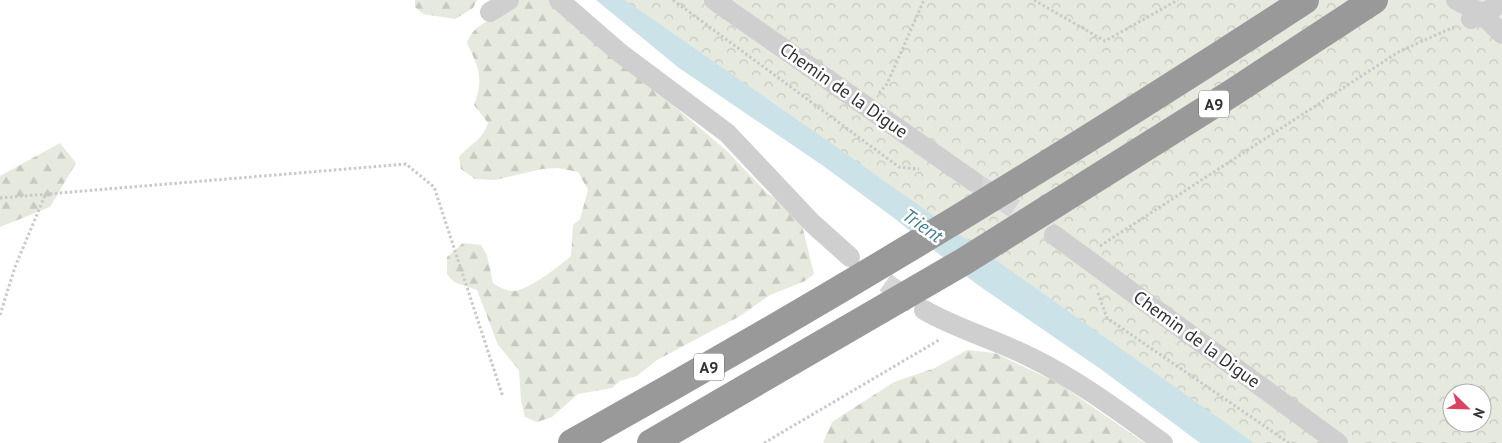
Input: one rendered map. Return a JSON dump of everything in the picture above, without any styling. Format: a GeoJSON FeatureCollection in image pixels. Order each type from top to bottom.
{"type":"FeatureCollection","features":[{"type":"Feature","properties":{"kind":"highway","name":"A9"},"geometry":{"type":"LineString","coordinates":[[572,443],[844,288],[1018,184],[1305,0]]}},
{"type":"Feature","properties":{"kind":"highway","name":"A9"},"geometry":{"type":"LineString","coordinates":[[651,443],[882,310],[1052,207],[1374,0]]}},
{"type":"Feature","properties":{"kind":"street"},"geometry":{"type":"LineString","coordinates":[[490,12],[509,0]]}},
{"type":"Feature","properties":{"kind":"street"},"geometry":{"type":"LineString","coordinates":[[559,0],[620,53],[727,133],[812,223],[850,257]]}},
{"type":"Feature","properties":{"kind":"street","name":"Chemin de la Digue"},"geometry":{"type":"LineString","coordinates":[[714,0],[966,176]]}},
{"type":"Feature","properties":{"kind":"street"},"geometry":{"type":"LineString","coordinates":[[1456,0],[1474,18],[1502,34]]}},
{"type":"Feature","properties":{"kind":"street"},"geometry":{"type":"LineString","coordinates":[[1474,18],[1502,3]]}},
{"type":"Feature","properties":{"kind":"street","name":"Chemin de la Digue"},"geometry":{"type":"LineString","coordinates":[[1054,235],[1338,443]]}},
{"type":"Feature","properties":{"kind":"street"},"geometry":{"type":"LineString","coordinates":[[924,310],[959,328],[1010,347],[1059,372],[1087,388],[1163,443]]}},
{"type":"Feature","properties":{"kind":"path"},"geometry":{"type":"LineString","coordinates":[[673,0],[898,167],[966,176]]}},
{"type":"Feature","properties":{"kind":"path"},"geometry":{"type":"LineString","coordinates":[[867,107],[887,84],[924,0]]}},
{"type":"Feature","properties":{"kind":"path"},"geometry":{"type":"LineString","coordinates":[[1034,0],[1106,41],[1178,0]]}},
{"type":"Feature","properties":{"kind":"path"},"geometry":{"type":"LineString","coordinates":[[1084,256],[1400,51],[1474,18]]}},
{"type":"Feature","properties":{"kind":"path"},"geometry":{"type":"LineString","coordinates":[[0,198],[406,164],[434,187],[503,397]]}},
{"type":"Feature","properties":{"kind":"path"},"geometry":{"type":"LineString","coordinates":[[0,315],[14,267],[46,193]]}},
{"type":"Feature","properties":{"kind":"path"},"geometry":{"type":"LineString","coordinates":[[1097,291],[1107,318],[1289,443]]}},
{"type":"Feature","properties":{"kind":"path"},"geometry":{"type":"LineString","coordinates":[[764,443],[959,328]]}},
{"type":"Feature","properties":{"kind":"green space"},"geometry":{"type":"Polygon","coordinates":[[[415,0],[477,0],[473,8],[455,19],[423,14],[415,7],[415,0]]]}},
{"type":"Feature","properties":{"kind":"green space"},"geometry":{"type":"Polygon","coordinates":[[[519,0],[549,0],[727,151],[767,193],[780,201],[801,221],[814,274],[805,281],[770,295],[740,316],[657,360],[637,376],[620,381],[612,388],[578,394],[552,417],[537,422],[525,417],[521,401],[519,370],[498,345],[477,290],[454,282],[447,274],[447,257],[463,243],[481,245],[487,255],[493,283],[511,291],[527,287],[571,256],[573,225],[580,219],[588,190],[578,172],[558,168],[542,169],[495,180],[475,179],[461,169],[459,157],[480,138],[488,123],[474,105],[479,87],[479,73],[467,43],[478,27],[509,12],[519,0]]]}},
{"type":"Feature","properties":{"kind":"green space"},"geometry":{"type":"Polygon","coordinates":[[[618,0],[1502,0],[1502,443],[1224,443],[618,0]]]}},
{"type":"Feature","properties":{"kind":"green space"},"geometry":{"type":"Polygon","coordinates":[[[60,143],[76,163],[50,207],[0,227],[0,176],[60,143]]]}},
{"type":"Feature","properties":{"kind":"green space"},"geometry":{"type":"Polygon","coordinates":[[[967,350],[995,353],[1058,383],[1145,443],[823,443],[832,422],[894,382],[935,368],[967,350]]]}},
{"type":"Feature","properties":{"kind":"water","name":"Trient"},"geometry":{"type":"Polygon","coordinates":[[[596,0],[625,0],[828,141],[1254,443],[1200,443],[1102,370],[975,283],[894,218],[822,165],[679,68],[596,0]]]}},
{"type":"Feature","properties":{"kind":"tunnel"},"geometry":{"type":"LineString","coordinates":[[973,181],[1054,235]]}},
{"type":"Feature","properties":{"kind":"tunnel"},"geometry":{"type":"LineString","coordinates":[[861,265],[914,303]]}}]}
